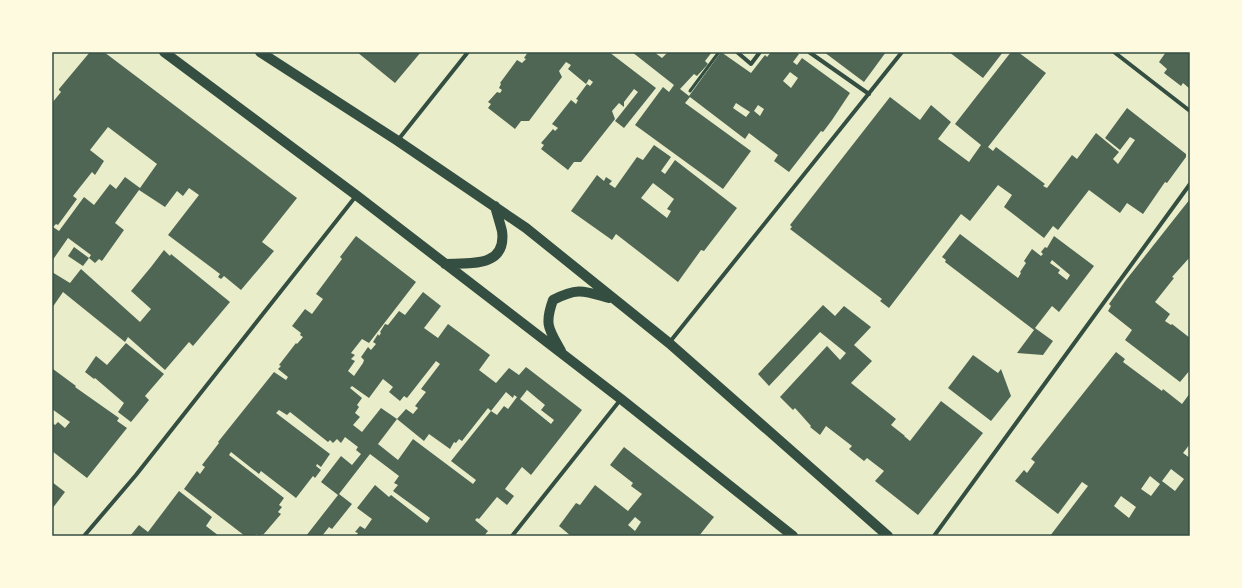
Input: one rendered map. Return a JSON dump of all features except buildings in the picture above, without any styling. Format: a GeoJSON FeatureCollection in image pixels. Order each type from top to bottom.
{"type":"FeatureCollection","features":[{"type":"Feature","properties":{"kind":"main road"},"geometry":{"type":"LineString","coordinates":[[164,52],[356,195],[564,355],[792,536]]}},
{"type":"Feature","properties":{"kind":"main road"},"geometry":{"type":"LineString","coordinates":[[260,52],[398,141],[526,228],[669,343],[888,536]]}},
{"type":"Feature","properties":{"kind":"main road"},"geometry":{"type":"LineString","coordinates":[[445,264],[487,261],[498,254],[502,243],[502,231],[495,206]]}},
{"type":"Feature","properties":{"kind":"main road"},"geometry":{"type":"LineString","coordinates":[[564,355],[549,330],[548,314],[553,300],[566,293],[584,291],[615,300]]}},
{"type":"Feature","properties":{"kind":"street"},"geometry":{"type":"LineString","coordinates":[[398,141],[468,52]]}},
{"type":"Feature","properties":{"kind":"street"},"geometry":{"type":"LineString","coordinates":[[737,52],[752,64],[760,52]]}},
{"type":"Feature","properties":{"kind":"street"},"geometry":{"type":"LineString","coordinates":[[809,52],[869,94]]}},
{"type":"Feature","properties":{"kind":"street"},"geometry":{"type":"LineString","coordinates":[[669,343],[902,52]]}},
{"type":"Feature","properties":{"kind":"street"},"geometry":{"type":"LineString","coordinates":[[1114,52],[1190,111]]}},
{"type":"Feature","properties":{"kind":"street"},"geometry":{"type":"LineString","coordinates":[[934,536],[1190,184]]}},
{"type":"Feature","properties":{"kind":"street"},"geometry":{"type":"LineString","coordinates":[[84,536],[136,475],[356,195]]}},
{"type":"Feature","properties":{"kind":"street"},"geometry":{"type":"LineString","coordinates":[[512,536],[621,399]]}},
{"type":"Feature","properties":{"kind":"lane"},"geometry":{"type":"LineString","coordinates":[[690,91],[719,52]]}}]}
